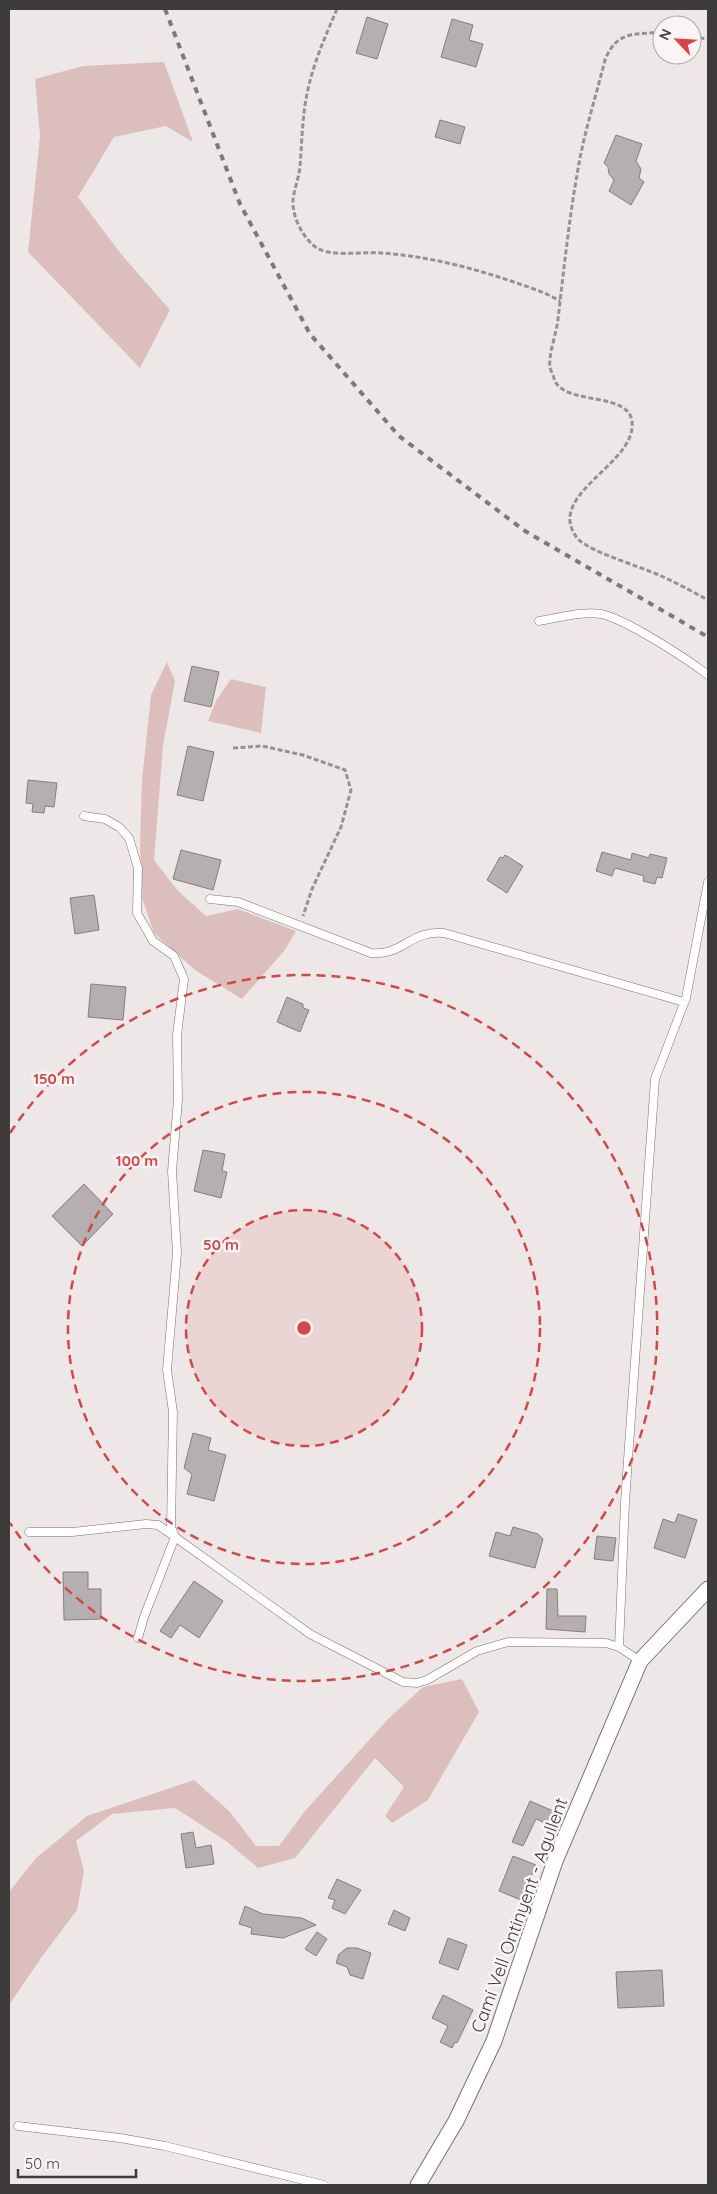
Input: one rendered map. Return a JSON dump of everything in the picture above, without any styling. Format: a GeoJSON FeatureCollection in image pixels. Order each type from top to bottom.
{"type":"FeatureCollection","features":[{"type":"Feature","properties":{"kind":"street","name":"Camí Vell Ontinyent - Agullent"},"geometry":{"type":"LineString","coordinates":[[418,2185],[456,2121],[494,2041],[555,1861],[640,1661],[708,1589]]}},
{"type":"Feature","properties":{"kind":"lane"},"geometry":{"type":"LineString","coordinates":[[539,621],[582,614],[601,614],[620,621],[693,664],[708,675]]}},
{"type":"Feature","properties":{"kind":"lane"},"geometry":{"type":"LineString","coordinates":[[84,816],[105,819],[119,827],[129,838],[138,868],[137,913],[153,941],[174,956],[184,979],[177,1035],[178,1100],[172,1171],[177,1253],[167,1370],[173,1412],[170,1527],[175,1537],[144,1617],[138,1638]]}},
{"type":"Feature","properties":{"kind":"lane"},"geometry":{"type":"LineString","coordinates":[[619,1647],[625,1502],[655,1079],[684,1002],[708,882]]}},
{"type":"Feature","properties":{"kind":"lane"},"geometry":{"type":"LineString","coordinates":[[210,899],[238,902],[371,953],[384,954],[395,950],[420,935],[431,932],[444,933],[684,1002]]}},
{"type":"Feature","properties":{"kind":"lane"},"geometry":{"type":"LineString","coordinates":[[29,1532],[72,1532],[146,1524],[158,1525],[310,1634],[403,1682],[417,1683],[427,1680],[478,1651],[508,1642],[606,1642],[619,1647],[640,1661]]}},
{"type":"Feature","properties":{"kind":"lane"},"geometry":{"type":"LineString","coordinates":[[18,2126],[120,2138],[165,2146],[324,2185]]}},
{"type":"Feature","properties":{"kind":"path"},"geometry":{"type":"LineString","coordinates":[[338,9],[318,53],[306,96],[300,170],[293,199],[293,211],[300,228],[311,244],[321,252],[337,254],[352,252],[383,253],[465,266],[534,289],[560,301]]}},
{"type":"Feature","properties":{"kind":"path"},"geometry":{"type":"LineString","coordinates":[[652,33],[621,37],[610,47],[605,60],[578,168],[550,366],[556,384],[574,394],[619,406],[627,412],[632,420],[630,433],[622,450],[575,501],[570,515],[570,526],[577,538],[588,546],[663,577],[708,600]]}},
{"type":"Feature","properties":{"kind":"path"},"geometry":{"type":"LineString","coordinates":[[233,748],[262,746],[303,755],[346,770],[351,790],[341,827],[312,889],[303,916],[311,929]]}},
{"type":"Feature","properties":{"kind":"shaded area"},"geometry":{"type":"Polygon","coordinates":[[[164,62],[193,142],[166,126],[114,137],[78,197],[121,254],[170,310],[140,368],[28,252],[40,136],[35,79],[83,66],[164,62]]]}},
{"type":"Feature","properties":{"kind":"shaded area"},"geometry":{"type":"Polygon","coordinates":[[[167,662],[175,681],[163,746],[154,860],[178,891],[206,916],[238,909],[296,931],[285,950],[242,999],[195,970],[154,933],[142,898],[140,842],[142,780],[151,695],[167,662]]]}},
{"type":"Feature","properties":{"kind":"shaded area"},"geometry":{"type":"Polygon","coordinates":[[[231,679],[266,687],[261,733],[208,721],[216,701],[231,679]]]}},
{"type":"Feature","properties":{"kind":"shaded area"},"geometry":{"type":"Polygon","coordinates":[[[462,1679],[479,1712],[428,1800],[392,1823],[385,1816],[404,1787],[375,1758],[295,1858],[258,1868],[226,1841],[175,1808],[112,1814],[76,1841],[84,1871],[77,1910],[9,2005],[9,1892],[36,1858],[87,1816],[194,1780],[230,1812],[256,1846],[279,1846],[305,1811],[389,1718],[423,1687],[462,1679]]]}},
{"type":"Feature","properties":{"kind":"building"},"geometry":{"type":"Polygon","coordinates":[[[367,17],[388,24],[377,59],[356,53],[367,17]]]}},
{"type":"Feature","properties":{"kind":"building"},"geometry":{"type":"Polygon","coordinates":[[[452,19],[473,25],[469,40],[483,44],[476,67],[441,57],[452,19]]]}},
{"type":"Feature","properties":{"kind":"building"},"geometry":{"type":"Polygon","coordinates":[[[440,120],[465,127],[460,144],[435,137],[440,120]]]}},
{"type":"Feature","properties":{"kind":"building"},"geometry":{"type":"Polygon","coordinates":[[[616,135],[642,144],[636,161],[641,169],[639,178],[644,182],[631,205],[609,191],[614,180],[604,163],[616,135]]]}},
{"type":"Feature","properties":{"kind":"building"},"geometry":{"type":"Polygon","coordinates":[[[192,666],[219,672],[211,707],[184,701],[192,666]]]}},
{"type":"Feature","properties":{"kind":"building"},"geometry":{"type":"Polygon","coordinates":[[[188,746],[214,752],[203,801],[177,795],[188,746]]]}},
{"type":"Feature","properties":{"kind":"building"},"geometry":{"type":"Polygon","coordinates":[[[28,780],[57,783],[54,807],[45,806],[44,813],[32,812],[33,804],[26,803],[28,780]]]}},
{"type":"Feature","properties":{"kind":"building"},"geometry":{"type":"Polygon","coordinates":[[[181,850],[221,860],[213,890],[173,879],[181,850]]]}},
{"type":"Feature","properties":{"kind":"building"},"geometry":{"type":"Polygon","coordinates":[[[602,852],[631,860],[632,853],[649,858],[650,854],[667,858],[662,878],[657,877],[655,884],[643,881],[644,876],[615,868],[612,876],[596,871],[602,852]]]}},
{"type":"Feature","properties":{"kind":"building"},"geometry":{"type":"Polygon","coordinates":[[[505,855],[523,866],[507,893],[487,880],[500,857],[503,858],[505,855]]]}},
{"type":"Feature","properties":{"kind":"building"},"geometry":{"type":"Polygon","coordinates":[[[94,895],[99,930],[75,934],[70,898],[94,895]]]}},
{"type":"Feature","properties":{"kind":"building"},"geometry":{"type":"Polygon","coordinates":[[[91,984],[126,987],[123,1020],[88,1017],[91,984]]]}},
{"type":"Feature","properties":{"kind":"building"},"geometry":{"type":"Polygon","coordinates":[[[287,997],[303,1004],[303,1008],[309,1010],[300,1032],[277,1022],[287,997]]]}},
{"type":"Feature","properties":{"kind":"building"},"geometry":{"type":"Polygon","coordinates":[[[203,1150],[225,1154],[222,1171],[227,1172],[221,1198],[194,1191],[203,1150]]]}},
{"type":"Feature","properties":{"kind":"building"},"geometry":{"type":"Polygon","coordinates":[[[84,1184],[113,1214],[82,1246],[52,1216],[84,1184]]]}},
{"type":"Feature","properties":{"kind":"building"},"geometry":{"type":"Polygon","coordinates":[[[193,1433],[211,1438],[208,1450],[226,1455],[214,1501],[187,1494],[192,1474],[184,1468],[193,1433]]]}},
{"type":"Feature","properties":{"kind":"building"},"geometry":{"type":"Polygon","coordinates":[[[678,1514],[697,1520],[685,1558],[654,1548],[663,1519],[675,1523],[678,1514]]]}},
{"type":"Feature","properties":{"kind":"building"},"geometry":{"type":"Polygon","coordinates":[[[513,1527],[538,1534],[543,1539],[535,1568],[489,1556],[496,1532],[510,1536],[513,1527]]]}},
{"type":"Feature","properties":{"kind":"building"},"geometry":{"type":"Polygon","coordinates":[[[597,1536],[616,1538],[613,1561],[594,1559],[597,1536]]]}},
{"type":"Feature","properties":{"kind":"building"},"geometry":{"type":"Polygon","coordinates":[[[63,1572],[88,1572],[88,1589],[101,1589],[101,1619],[64,1620],[63,1572]]]}},
{"type":"Feature","properties":{"kind":"building"},"geometry":{"type":"Polygon","coordinates":[[[194,1581],[223,1601],[199,1638],[180,1625],[171,1638],[160,1631],[194,1581]]]}},
{"type":"Feature","properties":{"kind":"building"},"geometry":{"type":"Polygon","coordinates":[[[547,1589],[557,1589],[558,1616],[586,1616],[585,1632],[546,1629],[547,1589]]]}},
{"type":"Feature","properties":{"kind":"building"},"geometry":{"type":"Polygon","coordinates":[[[530,1801],[560,1814],[554,1827],[536,1819],[523,1846],[512,1842],[530,1801]]]}},
{"type":"Feature","properties":{"kind":"building"},"geometry":{"type":"Polygon","coordinates":[[[193,1832],[196,1848],[211,1845],[214,1864],[186,1868],[181,1834],[193,1832]]]}},
{"type":"Feature","properties":{"kind":"building"},"geometry":{"type":"Polygon","coordinates":[[[513,1856],[536,1865],[521,1900],[499,1891],[513,1856]]]}},
{"type":"Feature","properties":{"kind":"building"},"geometry":{"type":"Polygon","coordinates":[[[337,1879],[361,1890],[345,1914],[332,1908],[335,1900],[328,1898],[337,1879]]]}},
{"type":"Feature","properties":{"kind":"building"},"geometry":{"type":"Polygon","coordinates":[[[245,1906],[263,1914],[302,1918],[316,1925],[283,1938],[251,1934],[252,1928],[239,1924],[245,1906]]]}},
{"type":"Feature","properties":{"kind":"building"},"geometry":{"type":"Polygon","coordinates":[[[394,1910],[410,1918],[405,1931],[388,1924],[394,1910]]]}},
{"type":"Feature","properties":{"kind":"building"},"geometry":{"type":"Polygon","coordinates":[[[317,1932],[327,1939],[316,1956],[305,1949],[317,1932]]]}},
{"type":"Feature","properties":{"kind":"building"},"geometry":{"type":"Polygon","coordinates":[[[448,1938],[467,1945],[458,1970],[439,1963],[448,1938]]]}},
{"type":"Feature","properties":{"kind":"building"},"geometry":{"type":"Polygon","coordinates":[[[347,1948],[357,1948],[371,1953],[363,1979],[350,1975],[347,1967],[336,1963],[339,1954],[347,1948]]]}},
{"type":"Feature","properties":{"kind":"building"},"geometry":{"type":"Polygon","coordinates":[[[662,1970],[664,2006],[618,2008],[616,1972],[662,1970]]]}},
{"type":"Feature","properties":{"kind":"building"},"geometry":{"type":"Polygon","coordinates":[[[443,1995],[473,2010],[457,2043],[455,2042],[452,2048],[440,2042],[448,2026],[432,2018],[443,1995]]]}},
{"type":"Feature","properties":{"kind":"railway"},"geometry":{"type":"LineString","coordinates":[[165,9],[240,204],[310,334],[399,436],[525,531],[708,637]]}}]}
